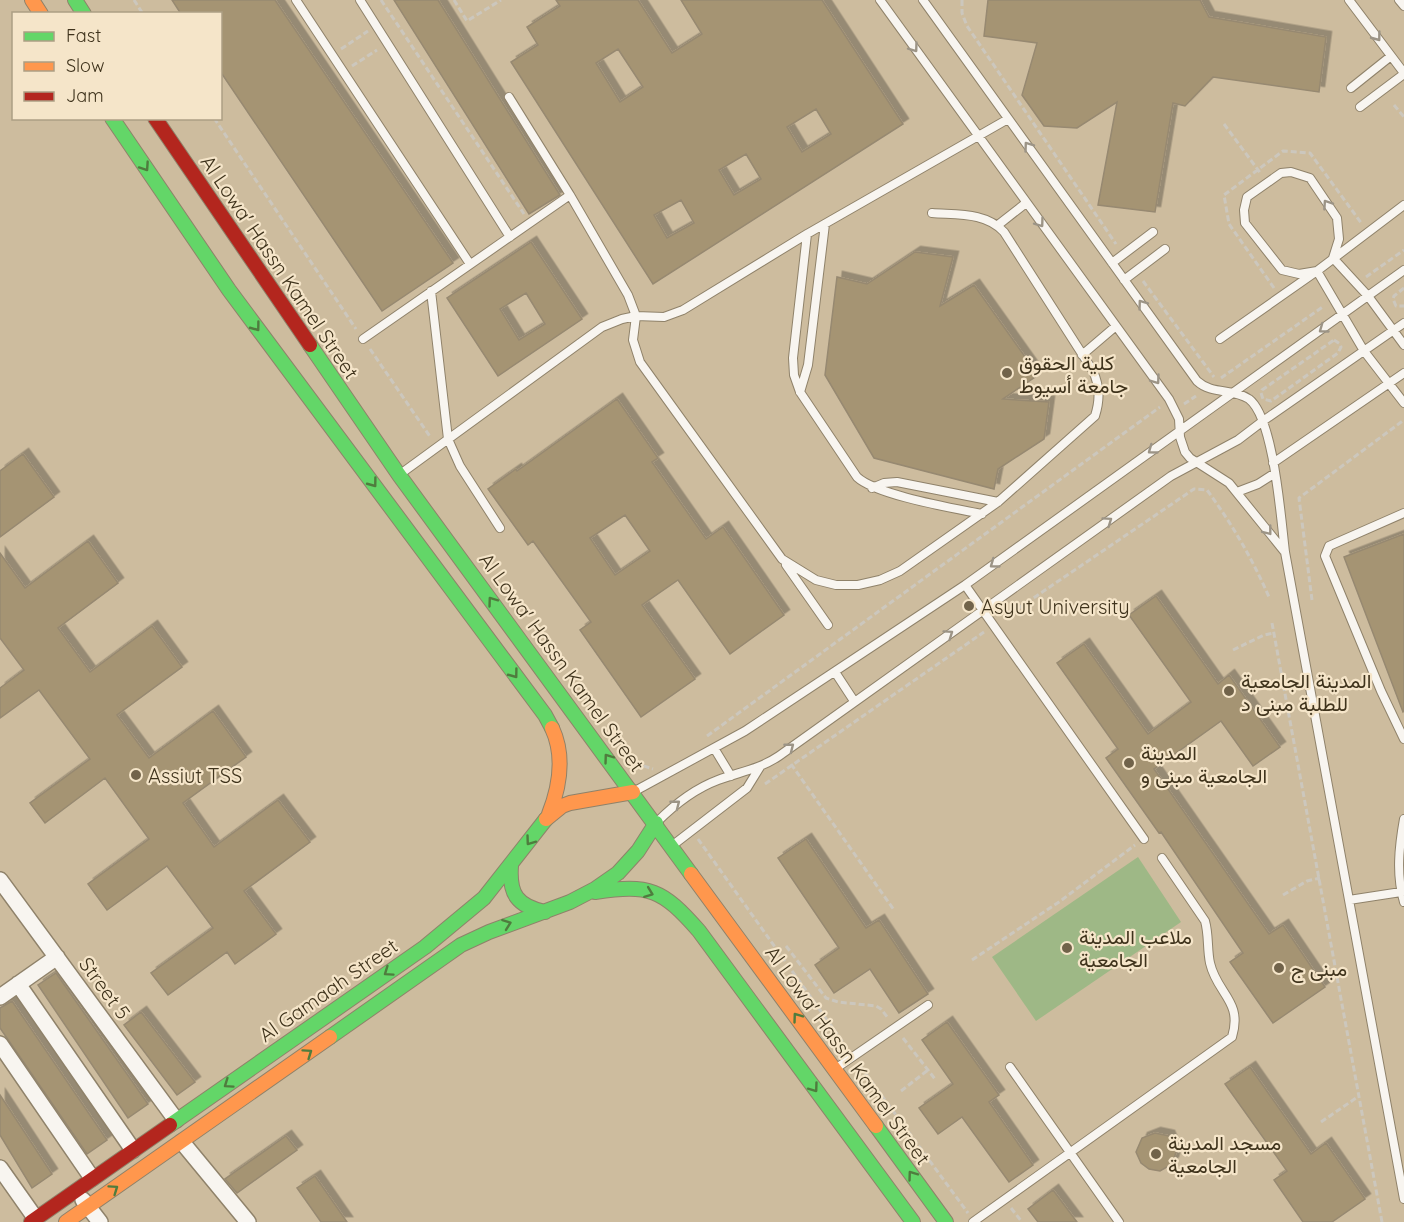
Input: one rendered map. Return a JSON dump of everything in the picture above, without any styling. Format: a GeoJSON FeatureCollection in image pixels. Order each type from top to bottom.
{"type":"FeatureCollection","features":[{"type":"Feature","properties":{"kind":"main road","name":"Al Lowa' Hassn Kamel Street"},"geometry":{"type":"LineString","coordinates":[[114,120],[399,475],[946,1222]]}},
{"type":"Feature","properties":{"kind":"main road","name":"Al Lowa' Hassn Kamel Street"},"geometry":{"type":"LineString","coordinates":[[156,120],[243,280],[545,715],[557,741],[560,765],[558,795],[549,814]]}},
{"type":"Feature","properties":{"kind":"main road","name":"Al Gamaah Street"},"geometry":{"type":"LineString","coordinates":[[66,1222],[447,955],[478,922],[491,891],[549,814],[570,802],[614,797],[633,792]]}},
{"type":"Feature","properties":{"kind":"main road","name":"Al Gamaah Street"},"geometry":{"type":"LineString","coordinates":[[33,1220],[424,947],[478,922],[545,912],[592,892],[623,870],[647,840],[656,823]]}},
{"type":"Feature","properties":{"kind":"main road"},"geometry":{"type":"LineString","coordinates":[[511,866],[509,879],[512,892],[521,903],[532,910],[545,912]]}},
{"type":"Feature","properties":{"kind":"main road"},"geometry":{"type":"LineString","coordinates":[[592,892],[630,888],[646,890],[665,900],[683,914],[699,931],[913,1222]]}},
{"type":"Feature","properties":{"kind":"street","name":"Street 5"},"geometry":{"type":"LineString","coordinates":[[0,880],[176,1120]]}},
{"type":"Feature","properties":{"kind":"street"},"geometry":{"type":"LineString","coordinates":[[0,997],[57,957]]}},
{"type":"Feature","properties":{"kind":"street"},"geometry":{"type":"LineString","coordinates":[[18,984],[133,1150]]}},
{"type":"Feature","properties":{"kind":"street"},"geometry":{"type":"LineString","coordinates":[[0,1044],[92,1178]]}},
{"type":"Feature","properties":{"kind":"street"},"geometry":{"type":"LineString","coordinates":[[182,1142],[248,1222]]}},
{"type":"Feature","properties":{"kind":"street"},"geometry":{"type":"LineString","coordinates":[[0,1167],[33,1220]]}},
{"type":"Feature","properties":{"kind":"street"},"geometry":{"type":"LineString","coordinates":[[75,1191],[100,1222]]}},
{"type":"Feature","properties":{"kind":"lane"},"geometry":{"type":"LineString","coordinates":[[296,0],[470,264]]}},
{"type":"Feature","properties":{"kind":"lane"},"geometry":{"type":"LineString","coordinates":[[360,0],[510,237]]}},
{"type":"Feature","properties":{"kind":"lane"},"geometry":{"type":"LineString","coordinates":[[880,0],[1170,399],[1178,414],[1180,437],[1185,452],[1219,475],[1237,492],[1285,552]]}},
{"type":"Feature","properties":{"kind":"lane"},"geometry":{"type":"LineString","coordinates":[[923,0],[1197,381],[1206,388],[1235,393],[1252,402],[1263,421],[1275,473],[1285,552],[1404,1199]]}},
{"type":"Feature","properties":{"kind":"lane"},"geometry":{"type":"LineString","coordinates":[[1349,0],[1404,74],[1360,107]]}},
{"type":"Feature","properties":{"kind":"lane"},"geometry":{"type":"LineString","coordinates":[[1399,0],[1404,6]]}},
{"type":"Feature","properties":{"kind":"lane"},"geometry":{"type":"LineString","coordinates":[[1351,88],[1391,57]]}},
{"type":"Feature","properties":{"kind":"lane"},"geometry":{"type":"LineString","coordinates":[[509,97],[628,294],[636,316],[633,340],[640,362],[828,625]]}},
{"type":"Feature","properties":{"kind":"lane"},"geometry":{"type":"LineString","coordinates":[[399,475],[603,327],[622,318],[636,316],[656,318],[683,310],[807,234],[1008,120]]}},
{"type":"Feature","properties":{"kind":"lane"},"geometry":{"type":"LineString","coordinates":[[1317,271],[1299,274],[1282,270],[1245,223],[1244,210],[1247,197],[1281,173],[1291,172],[1310,178],[1337,218],[1339,239],[1334,258]]}},
{"type":"Feature","properties":{"kind":"lane"},"geometry":{"type":"LineString","coordinates":[[363,339],[570,195]]}},
{"type":"Feature","properties":{"kind":"lane"},"geometry":{"type":"LineString","coordinates":[[998,225],[1026,203]]}},
{"type":"Feature","properties":{"kind":"lane"},"geometry":{"type":"LineString","coordinates":[[1220,339],[1317,271],[1404,205]]}},
{"type":"Feature","properties":{"kind":"lane"},"geometry":{"type":"LineString","coordinates":[[782,559],[816,580],[836,585],[858,585],[880,580],[900,571],[998,502],[1095,416],[1099,390],[1094,371],[998,225],[985,218],[932,213]]}},
{"type":"Feature","properties":{"kind":"lane"},"geometry":{"type":"LineString","coordinates":[[800,392],[808,365],[825,224]]}},
{"type":"Feature","properties":{"kind":"lane"},"geometry":{"type":"LineString","coordinates":[[1112,263],[1154,232]]}},
{"type":"Feature","properties":{"kind":"lane"},"geometry":{"type":"LineString","coordinates":[[807,234],[793,358],[794,375],[800,392],[864,484],[872,488],[982,514]]}},
{"type":"Feature","properties":{"kind":"lane"},"geometry":{"type":"LineString","coordinates":[[1124,280],[1165,249]]}},
{"type":"Feature","properties":{"kind":"lane"},"geometry":{"type":"LineString","coordinates":[[1334,258],[1368,296],[1404,345]]}},
{"type":"Feature","properties":{"kind":"lane"},"geometry":{"type":"LineString","coordinates":[[633,792],[745,731],[965,585],[1404,270]]}},
{"type":"Feature","properties":{"kind":"lane"},"geometry":{"type":"LineString","coordinates":[[1317,271],[1364,351],[1404,403]]}},
{"type":"Feature","properties":{"kind":"lane"},"geometry":{"type":"LineString","coordinates":[[431,291],[448,439],[460,466],[500,528]]}},
{"type":"Feature","properties":{"kind":"lane"},"geometry":{"type":"LineString","coordinates":[[656,823],[684,798],[710,784],[760,767],[783,752],[1171,476],[1225,449],[1404,323]]}},
{"type":"Feature","properties":{"kind":"lane"},"geometry":{"type":"LineString","coordinates":[[1082,355],[1116,326]]}},
{"type":"Feature","properties":{"kind":"lane"},"geometry":{"type":"LineString","coordinates":[[1273,463],[1404,373]]}},
{"type":"Feature","properties":{"kind":"lane"},"geometry":{"type":"LineString","coordinates":[[1237,492],[1258,484],[1275,473]]}},
{"type":"Feature","properties":{"kind":"lane"},"geometry":{"type":"LineString","coordinates":[[872,488],[884,483],[897,482],[998,502]]}},
{"type":"Feature","properties":{"kind":"lane"},"geometry":{"type":"LineString","coordinates":[[1404,513],[1329,546],[1325,556],[1395,723],[1404,739]]}},
{"type":"Feature","properties":{"kind":"lane"},"geometry":{"type":"LineString","coordinates":[[965,585],[1144,839]]}},
{"type":"Feature","properties":{"kind":"lane"},"geometry":{"type":"LineString","coordinates":[[835,672],[854,701]]}},
{"type":"Feature","properties":{"kind":"lane"},"geometry":{"type":"LineString","coordinates":[[1395,723],[1404,719]]}},
{"type":"Feature","properties":{"kind":"lane"},"geometry":{"type":"LineString","coordinates":[[714,748],[731,776]]}},
{"type":"Feature","properties":{"kind":"lane"},"geometry":{"type":"LineString","coordinates":[[672,846],[747,788],[760,767]]}},
{"type":"Feature","properties":{"kind":"lane"},"geometry":{"type":"LineString","coordinates":[[1404,819],[1399,851],[1401,892],[1404,902]]}},
{"type":"Feature","properties":{"kind":"lane"},"geometry":{"type":"LineString","coordinates":[[974,1222],[1232,1037],[1235,1022],[1233,1006],[1214,976],[1211,967],[1205,921],[1162,858]]}},
{"type":"Feature","properties":{"kind":"lane"},"geometry":{"type":"LineString","coordinates":[[1349,900],[1401,892]]}},
{"type":"Feature","properties":{"kind":"lane"},"geometry":{"type":"LineString","coordinates":[[835,1070],[928,1005]]}},
{"type":"Feature","properties":{"kind":"lane"},"geometry":{"type":"LineString","coordinates":[[1010,1067],[1119,1222]]}},
{"type":"Feature","properties":{"kind":"path"},"geometry":{"type":"LineString","coordinates":[[381,0],[530,222]]}},
{"type":"Feature","properties":{"kind":"path"},"geometry":{"type":"LineString","coordinates":[[454,0],[467,21],[501,0]]}},
{"type":"Feature","properties":{"kind":"path"},"geometry":{"type":"LineString","coordinates":[[962,0],[962,13],[967,26],[1123,255]]}},
{"type":"Feature","properties":{"kind":"path"},"geometry":{"type":"LineString","coordinates":[[332,55],[392,15]]}},
{"type":"Feature","properties":{"kind":"path"},"geometry":{"type":"LineString","coordinates":[[343,72],[403,32]]}},
{"type":"Feature","properties":{"kind":"path"},"geometry":{"type":"LineString","coordinates":[[1394,105],[1404,117]]}},
{"type":"Feature","properties":{"kind":"path"},"geometry":{"type":"LineString","coordinates":[[215,120],[437,447]]}},
{"type":"Feature","properties":{"kind":"path"},"geometry":{"type":"LineString","coordinates":[[1224,124],[1257,169]]}},
{"type":"Feature","properties":{"kind":"path"},"geometry":{"type":"LineString","coordinates":[[1280,297],[1229,224],[1224,195],[1257,169],[1283,151],[1310,153],[1367,232]]}},
{"type":"Feature","properties":{"kind":"path"},"geometry":{"type":"LineString","coordinates":[[1357,283],[1404,250]]}},
{"type":"Feature","properties":{"kind":"path"},"geometry":{"type":"LineString","coordinates":[[1135,271],[1217,381],[1332,300]]}},
{"type":"Feature","properties":{"kind":"path"},"geometry":{"type":"LineString","coordinates":[[1404,288],[1393,299],[1396,306],[1404,306]]}},
{"type":"Feature","properties":{"kind":"path"},"geometry":{"type":"LineString","coordinates":[[1331,341],[1337,341],[1340,344],[1338,353],[1271,400],[1263,399],[1262,390],[1331,341]]}},
{"type":"Feature","properties":{"kind":"path"},"geometry":{"type":"LineString","coordinates":[[705,738],[1176,394],[1184,404],[1206,388]]}},
{"type":"Feature","properties":{"kind":"path"},"geometry":{"type":"LineString","coordinates":[[1312,600],[1299,498],[1404,420]]}},
{"type":"Feature","properties":{"kind":"path"},"geometry":{"type":"LineString","coordinates":[[1272,623],[1382,1222]]}},
{"type":"Feature","properties":{"kind":"path"},"geometry":{"type":"LineString","coordinates":[[1233,650],[1263,635],[1274,633]]}},
{"type":"Feature","properties":{"kind":"path"},"geometry":{"type":"LineString","coordinates":[[783,752],[894,910]]}},
{"type":"Feature","properties":{"kind":"path"},"geometry":{"type":"LineString","coordinates":[[700,833],[698,841],[974,1222]]}},
{"type":"Feature","properties":{"kind":"path"},"geometry":{"type":"LineString","coordinates":[[972,960],[1059,902],[1144,839]]}},
{"type":"Feature","properties":{"kind":"path"},"geometry":{"type":"LineString","coordinates":[[1283,895],[1307,881],[1320,878]]}},
{"type":"Feature","properties":{"kind":"path"},"geometry":{"type":"LineString","coordinates":[[786,946],[826,998],[838,1002],[876,1006],[881,1009],[935,1079]]}},
{"type":"Feature","properties":{"kind":"path"},"geometry":{"type":"LineString","coordinates":[[901,1091],[928,1070]]}},
{"type":"Feature","properties":{"kind":"path"},"geometry":{"type":"LineString","coordinates":[[1321,1122],[1359,1096]]}},
{"type":"Feature","properties":{"kind":"path"},"geometry":{"type":"LineString","coordinates":[[1005,1199],[1022,1222]]}},
{"type":"Feature","properties":{"kind":"green space"},"geometry":{"type":"Polygon","coordinates":[[[1138,857],[1181,922],[1036,1021],[992,957],[1138,857]]]}},
{"type":"Feature","properties":{"kind":"building"},"geometry":{"type":"Polygon","coordinates":[[[172,0],[275,0],[453,263],[382,311],[222,74],[222,12],[180,12],[172,0]]]}},
{"type":"Feature","properties":{"kind":"building"},"geometry":{"type":"Polygon","coordinates":[[[394,0],[438,0],[560,195],[529,214],[394,0]]]}},
{"type":"Feature","properties":{"kind":"building"},"geometry":{"type":"Polygon","coordinates":[[[556,0],[638,0],[672,53],[702,34],[681,0],[822,0],[903,124],[653,284],[511,62],[538,45],[527,27],[560,6],[556,0]],[[618,49],[596,63],[620,102],[643,87],[618,49]],[[816,109],[787,127],[802,152],[831,134],[816,109]],[[746,154],[719,170],[734,195],[761,179],[746,154]],[[681,200],[654,215],[667,238],[694,223],[681,200]]]}},
{"type":"Feature","properties":{"kind":"building"},"geometry":{"type":"Polygon","coordinates":[[[988,0],[1200,0],[1209,17],[1326,37],[1319,92],[1213,77],[1185,106],[1173,103],[1155,212],[1098,205],[1117,102],[1077,128],[1044,126],[1022,95],[1037,43],[984,36],[988,0]]]}},
{"type":"Feature","properties":{"kind":"building"},"geometry":{"type":"Polygon","coordinates":[[[531,242],[582,319],[498,376],[447,298],[531,242]],[[526,293],[500,309],[519,340],[545,324],[526,293]]]}},
{"type":"Feature","properties":{"kind":"building"},"geometry":{"type":"Polygon","coordinates":[[[915,252],[953,257],[940,306],[974,285],[1038,375],[1003,399],[1049,402],[1044,439],[998,469],[994,489],[874,458],[825,375],[837,277],[867,284],[915,252]]]}},
{"type":"Feature","properties":{"kind":"building"},"geometry":{"type":"Polygon","coordinates":[[[617,399],[658,458],[652,462],[706,539],[723,527],[784,615],[730,654],[678,580],[642,605],[695,679],[641,717],[580,630],[591,622],[533,541],[528,545],[488,489],[516,469],[517,471],[617,399]],[[625,515],[590,538],[615,575],[650,551],[625,515]]]}},
{"type":"Feature","properties":{"kind":"building"},"geometry":{"type":"Polygon","coordinates":[[[23,454],[54,497],[0,537],[0,471],[23,454]]]}},
{"type":"Feature","properties":{"kind":"building"},"geometry":{"type":"Polygon","coordinates":[[[1404,534],[1404,711],[1403,712],[1344,557],[1404,534]]]}},
{"type":"Feature","properties":{"kind":"building"},"geometry":{"type":"Polygon","coordinates":[[[88,541],[118,583],[58,628],[90,672],[152,626],[182,667],[117,715],[149,758],[213,711],[246,757],[183,803],[214,847],[278,800],[310,842],[244,891],[276,934],[235,964],[227,952],[168,995],[151,973],[213,928],[167,866],[107,910],[88,884],[149,839],[105,778],[45,823],[30,803],[90,759],[39,690],[0,718],[0,688],[24,670],[0,638],[0,553],[25,588],[88,541]]]}},
{"type":"Feature","properties":{"kind":"building"},"geometry":{"type":"Polygon","coordinates":[[[1156,596],[1218,684],[1229,675],[1280,747],[1253,766],[1221,721],[1154,769],[1269,934],[1283,925],[1325,987],[1273,1023],[1230,962],[1243,953],[1161,832],[1159,833],[1106,758],[1118,749],[1057,663],[1084,644],[1148,734],[1191,702],[1129,615],[1156,596]]]}},
{"type":"Feature","properties":{"kind":"building"},"geometry":{"type":"Polygon","coordinates":[[[806,839],[866,928],[879,920],[928,994],[899,1013],[870,969],[834,993],[815,965],[839,948],[778,858],[806,839]]]}},
{"type":"Feature","properties":{"kind":"building"},"geometry":{"type":"Polygon","coordinates":[[[56,973],[148,1104],[128,1118],[38,985],[56,973]]]}},
{"type":"Feature","properties":{"kind":"building"},"geometry":{"type":"Polygon","coordinates":[[[12,1001],[107,1140],[87,1154],[0,1028],[0,1008],[12,1001]]]}},
{"type":"Feature","properties":{"kind":"building"},"geometry":{"type":"Polygon","coordinates":[[[141,1012],[195,1082],[177,1095],[124,1025],[141,1012]]]}},
{"type":"Feature","properties":{"kind":"building"},"geometry":{"type":"Polygon","coordinates":[[[947,1022],[999,1095],[989,1102],[1033,1165],[1009,1182],[962,1117],[938,1134],[919,1108],[953,1084],[922,1040],[947,1022]]]}},
{"type":"Feature","properties":{"kind":"building"},"geometry":{"type":"Polygon","coordinates":[[[1250,1067],[1311,1154],[1326,1143],[1365,1199],[1332,1222],[1303,1222],[1274,1180],[1287,1171],[1225,1084],[1250,1067]]]}},
{"type":"Feature","properties":{"kind":"building"},"geometry":{"type":"Polygon","coordinates":[[[0,1095],[52,1174],[32,1188],[0,1135],[0,1095]]]}},
{"type":"Feature","properties":{"kind":"building"},"geometry":{"type":"Polygon","coordinates":[[[1155,1133],[1169,1136],[1176,1152],[1173,1162],[1160,1171],[1149,1169],[1141,1163],[1136,1152],[1142,1138],[1155,1133]]]}},
{"type":"Feature","properties":{"kind":"building"},"geometry":{"type":"Polygon","coordinates":[[[286,1136],[297,1150],[237,1193],[225,1179],[286,1136]]]}},
{"type":"Feature","properties":{"kind":"building"},"geometry":{"type":"Polygon","coordinates":[[[315,1176],[347,1222],[321,1222],[297,1188],[315,1176]]]}},
{"type":"Feature","properties":{"kind":"building"},"geometry":{"type":"Polygon","coordinates":[[[1053,1190],[1077,1222],[1038,1222],[1028,1209],[1053,1190]]]}},
{"type":"Feature","properties":{"kind":"traffic: fast"},"geometry":{"type":"LineString","coordinates":[[75,0],[83,12]]}},
{"type":"Feature","properties":{"kind":"traffic: fast"},"geometry":{"type":"LineString","coordinates":[[113,120],[229,290],[545,715],[552,728]]}},
{"type":"Feature","properties":{"kind":"traffic: fast"},"geometry":{"type":"LineString","coordinates":[[310,345],[399,475],[691,874]]}},
{"type":"Feature","properties":{"kind":"traffic: fast"},"geometry":{"type":"LineString","coordinates":[[170,1125],[425,947],[484,898],[546,819]]}},
{"type":"Feature","properties":{"kind":"traffic: fast"},"geometry":{"type":"LineString","coordinates":[[330,1037],[461,945],[489,932],[570,902],[595,889],[618,873],[638,851],[656,823]]}},
{"type":"Feature","properties":{"kind":"traffic: fast"},"geometry":{"type":"LineString","coordinates":[[511,866],[513,891],[517,897],[528,906],[545,912]]}},
{"type":"Feature","properties":{"kind":"traffic: fast"},"geometry":{"type":"LineString","coordinates":[[595,892],[629,889],[654,893],[675,906],[686,917],[699,931],[913,1222]]}},
{"type":"Feature","properties":{"kind":"traffic: fast"},"geometry":{"type":"LineString","coordinates":[[876,1126],[946,1222]]}},
{"type":"Feature","properties":{"kind":"traffic: slow"},"geometry":{"type":"LineString","coordinates":[[32,0],[40,12]]}},
{"type":"Feature","properties":{"kind":"traffic: slow"},"geometry":{"type":"LineString","coordinates":[[549,814],[560,771],[559,749],[552,728]]}},
{"type":"Feature","properties":{"kind":"traffic: slow"},"geometry":{"type":"LineString","coordinates":[[546,819],[562,806],[570,803],[633,792]]}},
{"type":"Feature","properties":{"kind":"traffic: slow"},"geometry":{"type":"LineString","coordinates":[[691,874],[876,1126]]}},
{"type":"Feature","properties":{"kind":"traffic: slow"},"geometry":{"type":"LineString","coordinates":[[66,1222],[330,1037]]}},
{"type":"Feature","properties":{"kind":"traffic: jam"},"geometry":{"type":"LineString","coordinates":[[156,120],[310,345]]}},
{"type":"Feature","properties":{"kind":"traffic: jam"},"geometry":{"type":"LineString","coordinates":[[31,1222],[170,1125]]}},
{"type":"Feature","properties":{"kind":"place","name":"كلية الحقوق جامعة أسيوط"},"geometry":{"type":"Point","coordinates":[1007,373]}},
{"type":"Feature","properties":{"kind":"place","name":"Asyut University"},"geometry":{"type":"Point","coordinates":[969,606]}},
{"type":"Feature","properties":{"kind":"place","name":"المدينة الجامعية للطلبة مبنى د"},"geometry":{"type":"Point","coordinates":[1229,691]}},
{"type":"Feature","properties":{"kind":"place","name":"المدينة الجامعية مبنى و"},"geometry":{"type":"Point","coordinates":[1129,763]}},
{"type":"Feature","properties":{"kind":"place","name":"Assiut TSS"},"geometry":{"type":"Point","coordinates":[136,775]}},
{"type":"Feature","properties":{"kind":"place","name":"ملاعب المدينة الجامعية"},"geometry":{"type":"Point","coordinates":[1067,948]}},
{"type":"Feature","properties":{"kind":"place","name":"مبنى ج"},"geometry":{"type":"Point","coordinates":[1279,968]}},
{"type":"Feature","properties":{"kind":"place","name":"مسجد المدينة الجامعية"},"geometry":{"type":"Point","coordinates":[1156,1154]}}]}
